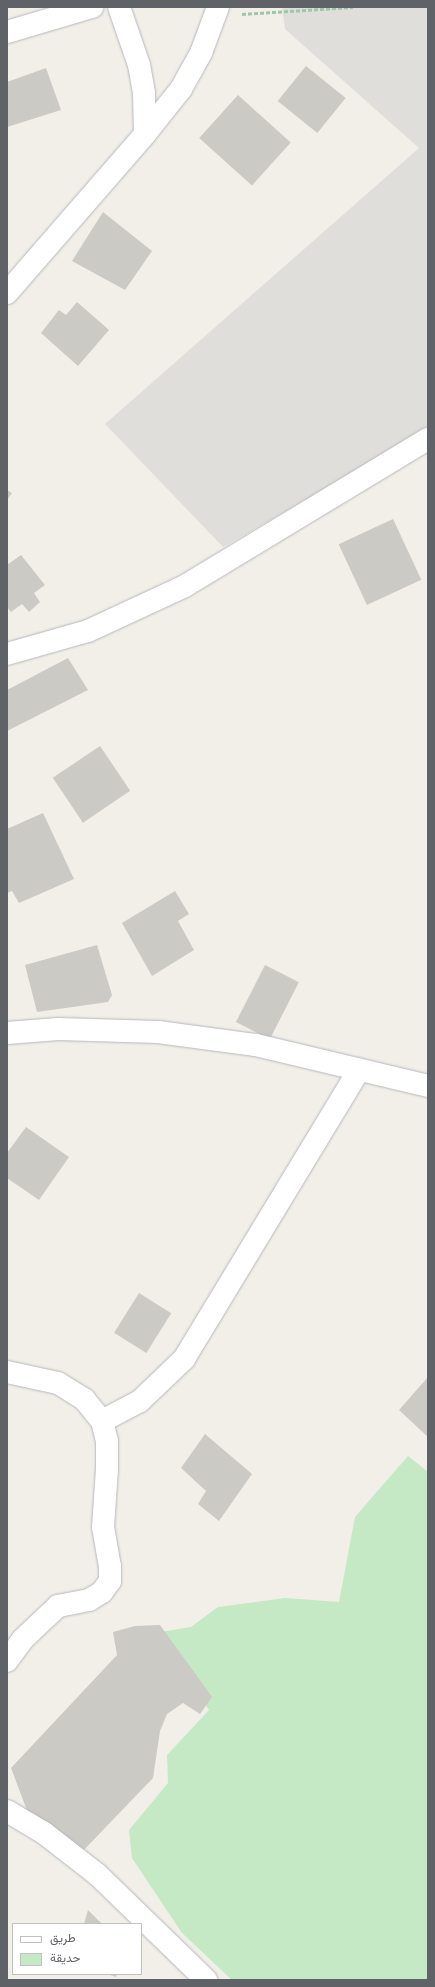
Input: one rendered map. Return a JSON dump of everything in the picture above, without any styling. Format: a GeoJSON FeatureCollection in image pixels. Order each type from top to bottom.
{"type":"FeatureCollection","features":[{"type":"Feature","properties":{"kind":"street"},"geometry":{"type":"LineString","coordinates":[[7,32],[92,7]]}},
{"type":"Feature","properties":{"kind":"street"},"geometry":{"type":"LineString","coordinates":[[119,7],[139,65],[144,93],[145,134]]}},
{"type":"Feature","properties":{"kind":"street"},"geometry":{"type":"LineString","coordinates":[[7,293],[145,134],[181,89],[201,53],[217,11]]}},
{"type":"Feature","properties":{"kind":"street"},"geometry":{"type":"LineString","coordinates":[[7,654],[88,631],[185,586],[428,439]]}},
{"type":"Feature","properties":{"kind":"street"},"geometry":{"type":"LineString","coordinates":[[7,1033],[58,1029],[158,1032],[256,1045],[428,1086]]}},
{"type":"Feature","properties":{"kind":"street"},"geometry":{"type":"LineString","coordinates":[[102,1421],[140,1401],[184,1359],[359,1070]]}},
{"type":"Feature","properties":{"kind":"street"},"geometry":{"type":"LineString","coordinates":[[7,1372],[58,1383],[84,1399],[102,1421],[107,1441],[103,1527],[110,1566],[110,1581],[102,1592],[89,1600],[58,1606],[23,1639],[7,1661]]}},
{"type":"Feature","properties":{"kind":"street"},"geometry":{"type":"LineString","coordinates":[[7,1811],[44,1833],[98,1875],[206,1980]]}},
{"type":"Feature","properties":{"kind":"path"},"geometry":{"type":"LineString","coordinates":[[217,11],[353,7]]}},
{"type":"Feature","properties":{"kind":"shaded area"},"geometry":{"type":"Polygon","coordinates":[[[282,7],[428,7],[428,430],[223,547],[105,424],[419,148],[285,29],[282,7]]]}},
{"type":"Feature","properties":{"kind":"green space"},"geometry":{"type":"Polygon","coordinates":[[[408,1456],[428,1472],[428,1980],[232,1980],[182,1933],[132,1858],[129,1830],[168,1783],[167,1755],[209,1710],[155,1633],[191,1627],[218,1607],[285,1598],[339,1602],[355,1517],[408,1456]]]}},
{"type":"Feature","properties":{"kind":"building"},"geometry":{"type":"Polygon","coordinates":[[[306,66],[346,98],[317,133],[278,101],[306,66]]]}},
{"type":"Feature","properties":{"kind":"building"},"geometry":{"type":"Polygon","coordinates":[[[46,68],[61,110],[7,127],[7,82],[46,68]]]}},
{"type":"Feature","properties":{"kind":"building"},"geometry":{"type":"Polygon","coordinates":[[[238,95],[291,143],[252,186],[199,138],[238,95]]]}},
{"type":"Feature","properties":{"kind":"building"},"geometry":{"type":"Polygon","coordinates":[[[103,212],[152,251],[125,290],[72,261],[103,212]]]}},
{"type":"Feature","properties":{"kind":"building"},"geometry":{"type":"Polygon","coordinates":[[[77,302],[109,330],[78,366],[41,333],[59,310],[66,315],[77,302]]]}},
{"type":"Feature","properties":{"kind":"building"},"geometry":{"type":"Polygon","coordinates":[[[7,490],[12,493],[7,500],[7,490]]]}},
{"type":"Feature","properties":{"kind":"building"},"geometry":{"type":"Polygon","coordinates":[[[393,519],[421,580],[367,605],[339,544],[393,519]]]}},
{"type":"Feature","properties":{"kind":"building"},"geometry":{"type":"Polygon","coordinates":[[[21,555],[45,585],[34,593],[40,602],[29,612],[22,604],[11,612],[7,607],[7,565],[21,555]]]}},
{"type":"Feature","properties":{"kind":"building"},"geometry":{"type":"Polygon","coordinates":[[[68,658],[88,690],[7,731],[7,690],[68,658]]]}},
{"type":"Feature","properties":{"kind":"building"},"geometry":{"type":"Polygon","coordinates":[[[100,746],[130,791],[83,823],[53,778],[100,746]]]}},
{"type":"Feature","properties":{"kind":"building"},"geometry":{"type":"Polygon","coordinates":[[[43,813],[74,879],[19,903],[12,891],[7,893],[7,829],[43,813]]]}},
{"type":"Feature","properties":{"kind":"building"},"geometry":{"type":"Polygon","coordinates":[[[175,891],[189,914],[178,921],[194,950],[152,976],[122,923],[175,891]]]}},
{"type":"Feature","properties":{"kind":"building"},"geometry":{"type":"Polygon","coordinates":[[[97,945],[112,995],[108,1002],[37,1012],[25,965],[97,945]]]}},
{"type":"Feature","properties":{"kind":"building"},"geometry":{"type":"Polygon","coordinates":[[[265,965],[299,982],[270,1039],[236,1022],[265,965]]]}},
{"type":"Feature","properties":{"kind":"building"},"geometry":{"type":"Polygon","coordinates":[[[26,1127],[69,1157],[39,1200],[7,1178],[7,1153],[26,1127]]]}},
{"type":"Feature","properties":{"kind":"building"},"geometry":{"type":"Polygon","coordinates":[[[139,1293],[171,1313],[146,1353],[114,1333],[139,1293]]]}},
{"type":"Feature","properties":{"kind":"building"},"geometry":{"type":"Polygon","coordinates":[[[428,1377],[428,1437],[399,1410],[428,1377]]]}},
{"type":"Feature","properties":{"kind":"building"},"geometry":{"type":"Polygon","coordinates":[[[205,1434],[252,1474],[219,1521],[198,1504],[206,1491],[181,1468],[205,1434]]]}},
{"type":"Feature","properties":{"kind":"building"},"geometry":{"type":"Polygon","coordinates":[[[160,1625],[212,1697],[200,1714],[183,1703],[167,1714],[160,1731],[153,1778],[79,1855],[28,1813],[11,1768],[117,1655],[113,1632],[135,1626],[160,1625]]]}},
{"type":"Feature","properties":{"kind":"building"},"geometry":{"type":"Polygon","coordinates":[[[88,1910],[101,1923],[84,1923],[88,1910]]]}}]}
